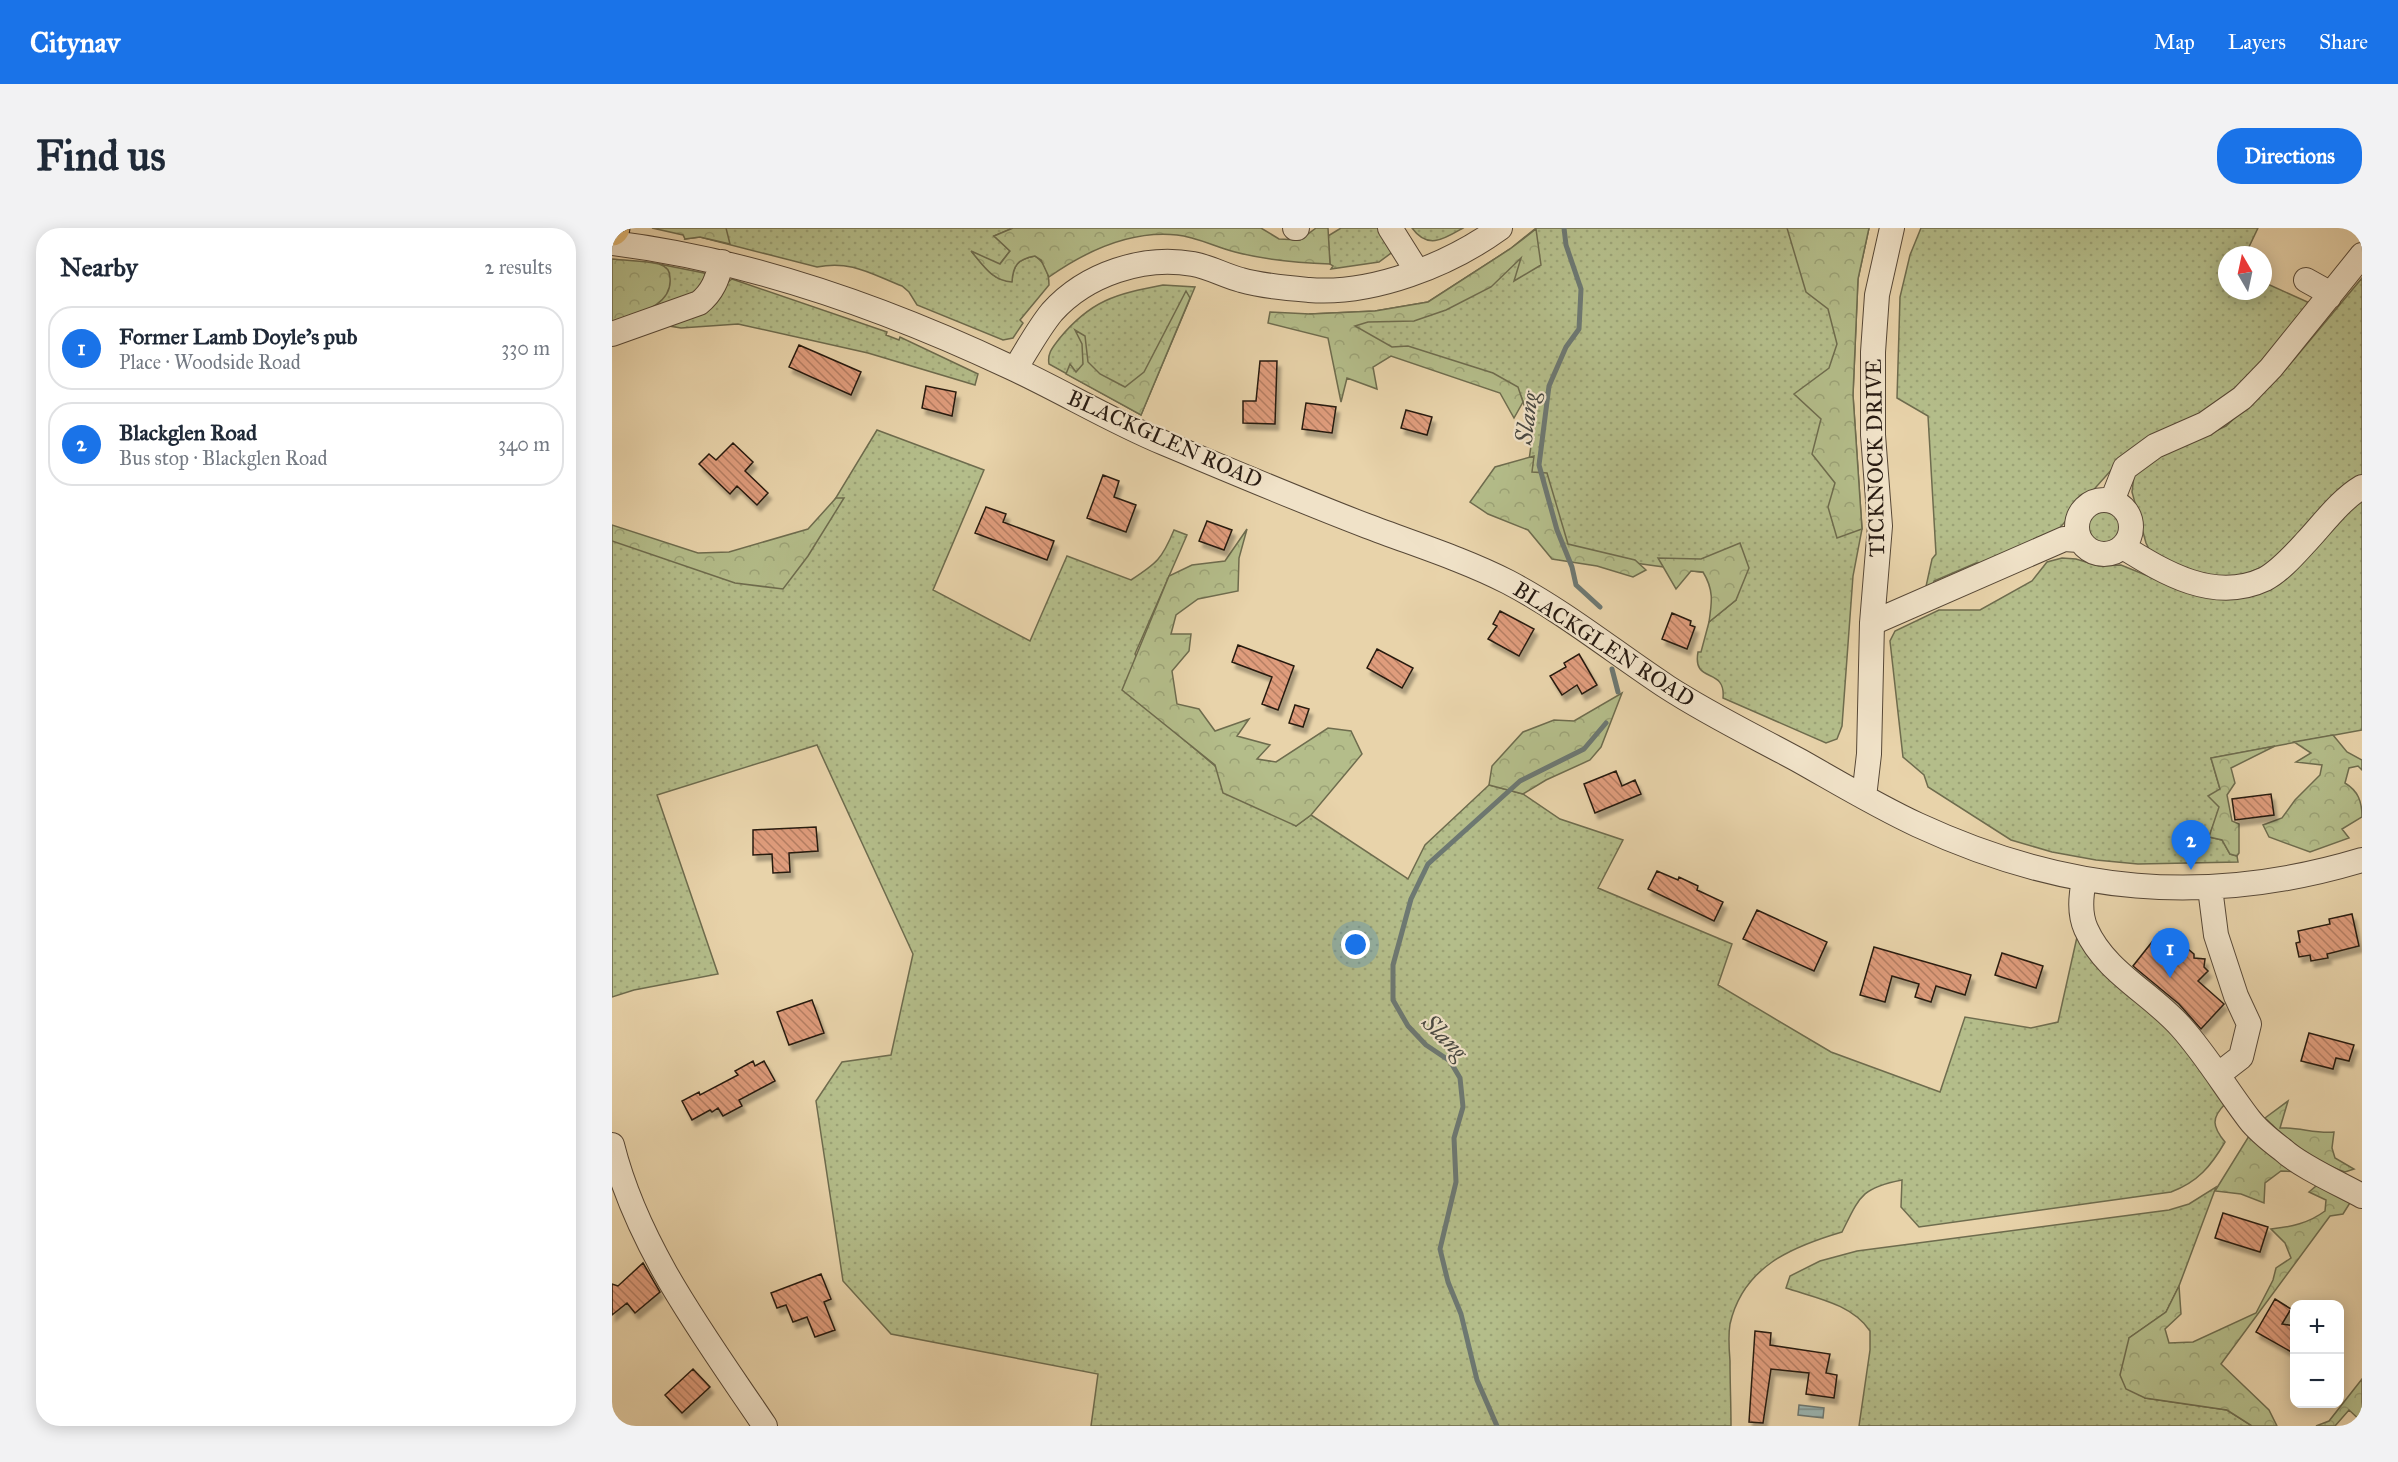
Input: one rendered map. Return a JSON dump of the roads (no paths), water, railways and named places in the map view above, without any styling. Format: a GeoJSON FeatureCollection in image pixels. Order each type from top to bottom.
{"type":"FeatureCollection","features":[{"type":"Feature","properties":{"kind":"street"},"geometry":{"type":"LineString","coordinates":[[1390,228],[1417,271]]}},
{"type":"Feature","properties":{"kind":"street"},"geometry":{"type":"LineString","coordinates":[[1015,369],[1044,323],[1063,301],[1097,278],[1127,268],[1173,262],[1195,265],[1242,280],[1311,290],[1347,289],[1378,283],[1453,257],[1500,228]]}},
{"type":"Feature","properties":{"kind":"street","name":"TICKNOCK DRIVE"},"geometry":{"type":"LineString","coordinates":[[1864,797],[1869,754],[1872,623],[1880,526],[1873,435],[1873,352],[1877,295],[1892,228]]}},
{"type":"Feature","properties":{"kind":"street","name":"BLACKGLEN ROAD"},"geometry":{"type":"LineString","coordinates":[[612,243],[722,262],[840,298],[927,330],[1015,369],[1150,437],[1351,520],[1441,552],[1507,581],[1560,612],[1686,699],[1864,797],[1917,824],[1992,855],[2030,867],[2084,879],[2147,887],[2210,888],[2301,877],[2362,860]]}},
{"type":"Feature","properties":{"kind":"street"},"geometry":{"type":"LineString","coordinates":[[2112,501],[2125,468],[2155,446],[2205,424],[2242,398],[2271,368],[2362,255]]}},
{"type":"Feature","properties":{"kind":"street"},"geometry":{"type":"LineString","coordinates":[[612,334],[699,303],[714,287],[722,262]]}},
{"type":"Feature","properties":{"kind":"street"},"geometry":{"type":"LineString","coordinates":[[2306,280],[2324,290],[2329,297]]}},
{"type":"Feature","properties":{"kind":"street"},"geometry":{"type":"LineString","coordinates":[[2123,547],[2179,579],[2215,587],[2240,588],[2266,578],[2290,559],[2336,509],[2362,487]]}},
{"type":"Feature","properties":{"kind":"street"},"geometry":{"type":"LineString","coordinates":[[2112,501],[2127,512],[2130,521],[2128,539],[2116,552],[2099,554],[2084,546],[2079,540],[2077,531],[2080,513],[2094,502],[2112,501]]}},
{"type":"Feature","properties":{"kind":"street"},"geometry":{"type":"LineString","coordinates":[[1872,623],[2064,539],[2079,540]]}},
{"type":"Feature","properties":{"kind":"street"},"geometry":{"type":"LineString","coordinates":[[2084,879],[2081,898],[2082,915],[2087,930],[2100,951],[2128,982],[2180,1026],[2219,1074],[2250,1120],[2285,1153],[2362,1196]]}},
{"type":"Feature","properties":{"kind":"street"},"geometry":{"type":"LineString","coordinates":[[2210,888],[2216,935],[2236,996],[2249,1024],[2241,1057],[2219,1074]]}},
{"type":"Feature","properties":{"kind":"street"},"geometry":{"type":"LineString","coordinates":[[612,1145],[620,1178],[642,1228],[690,1313],[765,1426]]}},
{"type":"Feature","properties":{"kind":"water"},"geometry":{"type":"Polygon","coordinates":[[[1799,1405],[1824,1408],[1823,1418],[1798,1415],[1799,1405]]]}},
{"type":"Feature","properties":{"kind":"waterway","name":"Slang"},"geometry":{"type":"LineString","coordinates":[[1564,228],[1566,245],[1581,289],[1579,329],[1566,347],[1549,386],[1539,465],[1557,530],[1572,567],[1576,585],[1600,607]]}},
{"type":"Feature","properties":{"kind":"waterway","name":"Slang"},"geometry":{"type":"LineString","coordinates":[[1612,669],[1618,692]]}},
{"type":"Feature","properties":{"kind":"waterway","name":"Slang"},"geometry":{"type":"LineString","coordinates":[[1497,1426],[1477,1380],[1461,1314],[1448,1282],[1440,1249],[1456,1182],[1454,1138],[1463,1107],[1460,1078],[1450,1061],[1426,1045],[1408,1026],[1393,1000],[1393,965],[1411,899],[1428,864],[1520,781],[1584,749],[1606,723]]}},
{"type":"Feature","properties":{"kind":"place","name":"Blackglen Road"},"geometry":{"type":"Point","coordinates":[2191,870]}},
{"type":"Feature","properties":{"kind":"place","name":"Former Lamb Doyle's pub"},"geometry":{"type":"Point","coordinates":[2170,978]}}]}
